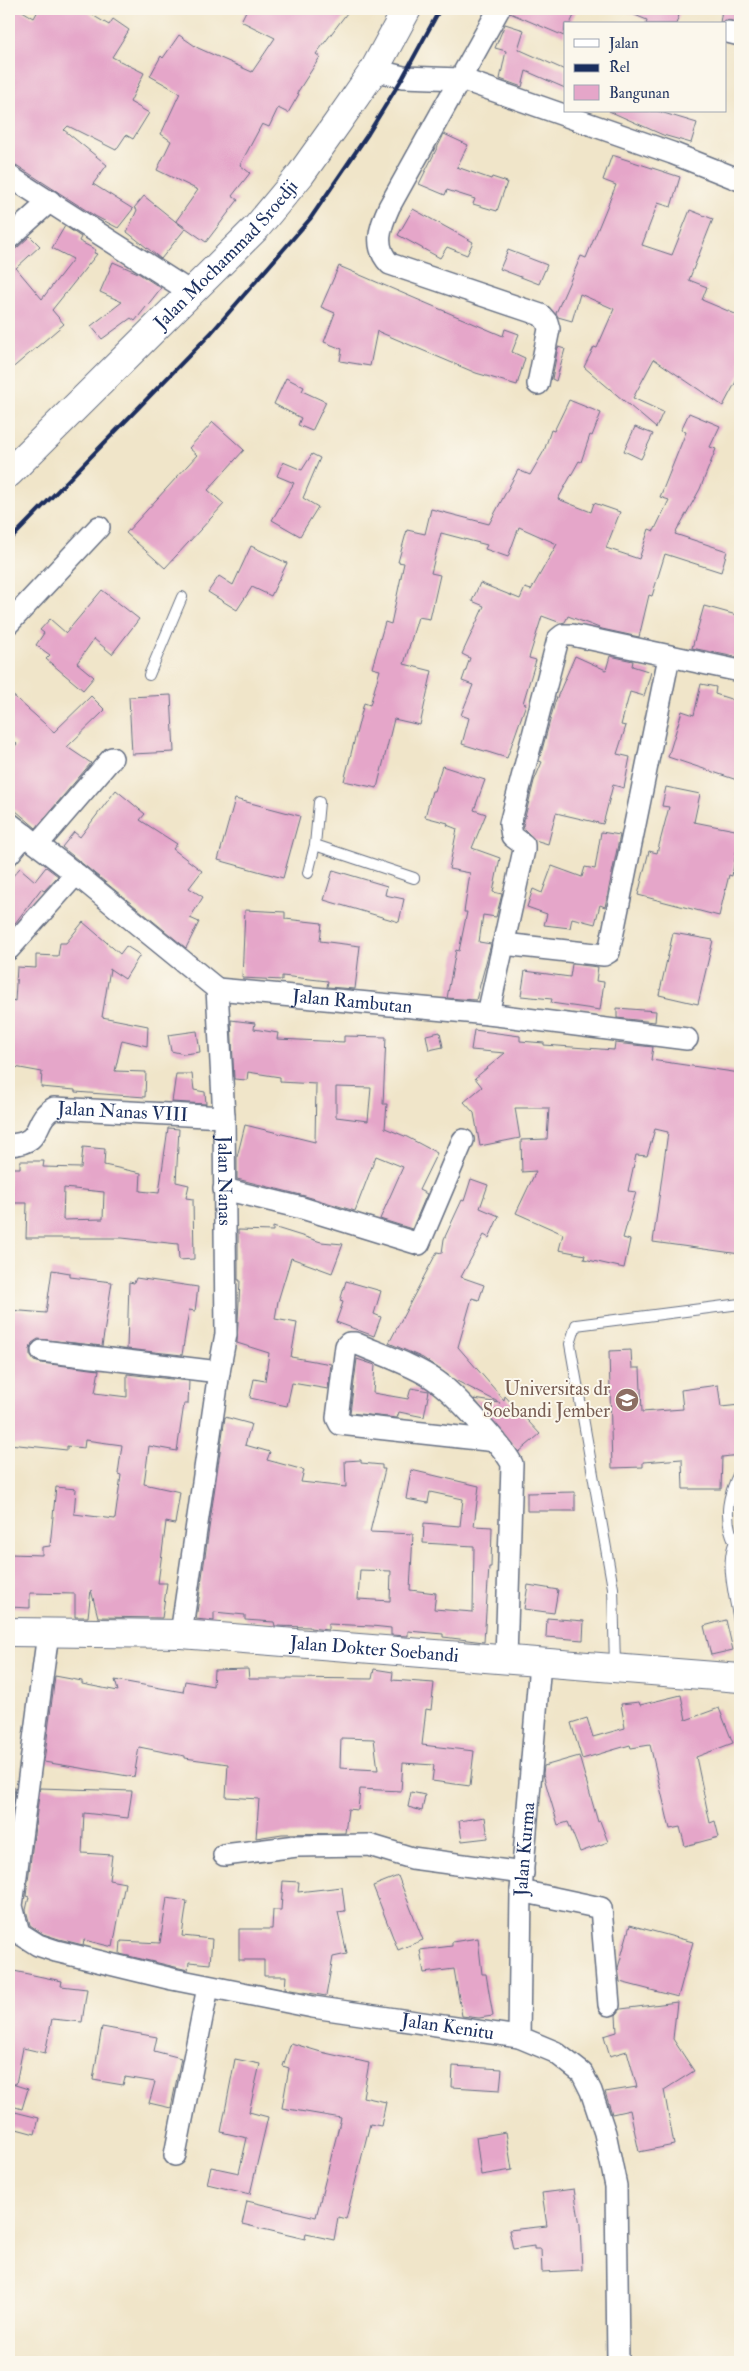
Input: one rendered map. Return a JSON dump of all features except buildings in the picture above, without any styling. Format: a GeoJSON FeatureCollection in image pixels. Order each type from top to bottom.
{"type":"FeatureCollection","features":[{"type":"Feature","properties":{"kind":"main road","name":"Jalan Mochammad Sroedji"},"geometry":{"type":"LineString","coordinates":[[9,473],[257,227],[306,166],[374,70],[407,9]]}},
{"type":"Feature","properties":{"kind":"main road","name":"Jalan Dokter Soebandi"},"geometry":{"type":"LineString","coordinates":[[9,1632],[180,1634],[740,1678]]}},
{"type":"Feature","properties":{"kind":"street"},"geometry":{"type":"LineString","coordinates":[[499,9],[389,207],[380,229],[380,246],[385,259],[390,264],[541,315],[547,322],[549,329],[538,384]]}},
{"type":"Feature","properties":{"kind":"street"},"geometry":{"type":"LineString","coordinates":[[374,70],[403,78],[461,79],[672,153],[740,180]]}},
{"type":"Feature","properties":{"kind":"street"},"geometry":{"type":"LineString","coordinates":[[9,176],[192,292]]}},
{"type":"Feature","properties":{"kind":"street"},"geometry":{"type":"LineString","coordinates":[[9,238],[50,201]]}},
{"type":"Feature","properties":{"kind":"street"},"geometry":{"type":"LineString","coordinates":[[9,623],[99,527]]}},
{"type":"Feature","properties":{"kind":"street"},"geometry":{"type":"LineString","coordinates":[[488,1014],[524,850],[524,845],[512,836],[510,824],[558,639],[566,635],[572,635],[740,671]]}},
{"type":"Feature","properties":{"kind":"street"},"geometry":{"type":"LineString","coordinates":[[503,944],[604,955],[610,952],[669,657]]}},
{"type":"Feature","properties":{"kind":"street"},"geometry":{"type":"LineString","coordinates":[[9,854],[24,834],[112,758]]}},
{"type":"Feature","properties":{"kind":"street"},"geometry":{"type":"LineString","coordinates":[[24,834],[217,989]]}},
{"type":"Feature","properties":{"kind":"street"},"geometry":{"type":"LineString","coordinates":[[9,949],[76,874]]}},
{"type":"Feature","properties":{"kind":"street","name":"Jalan Rambutan"},"geometry":{"type":"LineString","coordinates":[[217,989],[488,1014],[687,1039]]}},
{"type":"Feature","properties":{"kind":"street","name":"Jalan Nanas"},"geometry":{"type":"LineString","coordinates":[[180,1634],[226,1334],[224,1117],[217,989]]}},
{"type":"Feature","properties":{"kind":"street","name":"Jalan Nanas VIII"},"geometry":{"type":"LineString","coordinates":[[9,1145],[26,1143],[33,1137],[48,1111],[54,1108],[224,1117]]}},
{"type":"Feature","properties":{"kind":"street"},"geometry":{"type":"LineString","coordinates":[[224,1189],[310,1210],[419,1244],[463,1140]]}},
{"type":"Feature","properties":{"kind":"street"},"geometry":{"type":"LineString","coordinates":[[496,1441],[340,1424],[337,1418],[346,1346],[349,1343],[356,1342],[434,1379],[496,1441],[512,1464],[506,1660]]}},
{"type":"Feature","properties":{"kind":"street"},"geometry":{"type":"LineString","coordinates":[[42,1350],[219,1372]]}},
{"type":"Feature","properties":{"kind":"street","name":"Jalan Kenitu"},"geometry":{"type":"LineString","coordinates":[[48,1633],[24,1825],[13,1890],[13,1915],[19,1933],[38,1945],[56,1951],[208,1987],[313,2008],[519,2037],[555,2052],[582,2073],[591,2091],[605,2133],[616,2186],[618,2362]]}},
{"type":"Feature","properties":{"kind":"street","name":"Jalan Kurma"},"geometry":{"type":"LineString","coordinates":[[519,2037],[522,1882],[540,1663]]}},
{"type":"Feature","properties":{"kind":"street"},"geometry":{"type":"LineString","coordinates":[[224,1855],[297,1846],[369,1845],[412,1858],[522,1882],[601,1908],[609,2005]]}},
{"type":"Feature","properties":{"kind":"street"},"geometry":{"type":"LineString","coordinates":[[175,2155],[208,1987]]}},
{"type":"Feature","properties":{"kind":"lane"},"geometry":{"type":"LineString","coordinates":[[149,675],[182,597]]}},
{"type":"Feature","properties":{"kind":"lane"},"geometry":{"type":"LineString","coordinates":[[308,873],[315,845],[319,802]]}},
{"type":"Feature","properties":{"kind":"lane"},"geometry":{"type":"LineString","coordinates":[[315,845],[414,878]]}},
{"type":"Feature","properties":{"kind":"lane"},"geometry":{"type":"LineString","coordinates":[[615,1668],[613,1588],[570,1344],[572,1333],[576,1325],[740,1304]]}},
{"type":"Feature","properties":{"kind":"lane"},"geometry":{"type":"LineString","coordinates":[[740,1471],[730,1495],[726,1513],[729,1530],[737,1538],[731,1563],[740,1626]]}},
{"type":"Feature","properties":{"kind":"railway"},"geometry":{"type":"LineString","coordinates":[[9,541],[211,333],[310,219],[368,134],[403,77],[440,9]]}},
{"type":"Feature","properties":{"kind":"place","name":"Universitas dr Soebandi Jember"},"geometry":{"type":"Point","coordinates":[627,1400]}}]}
